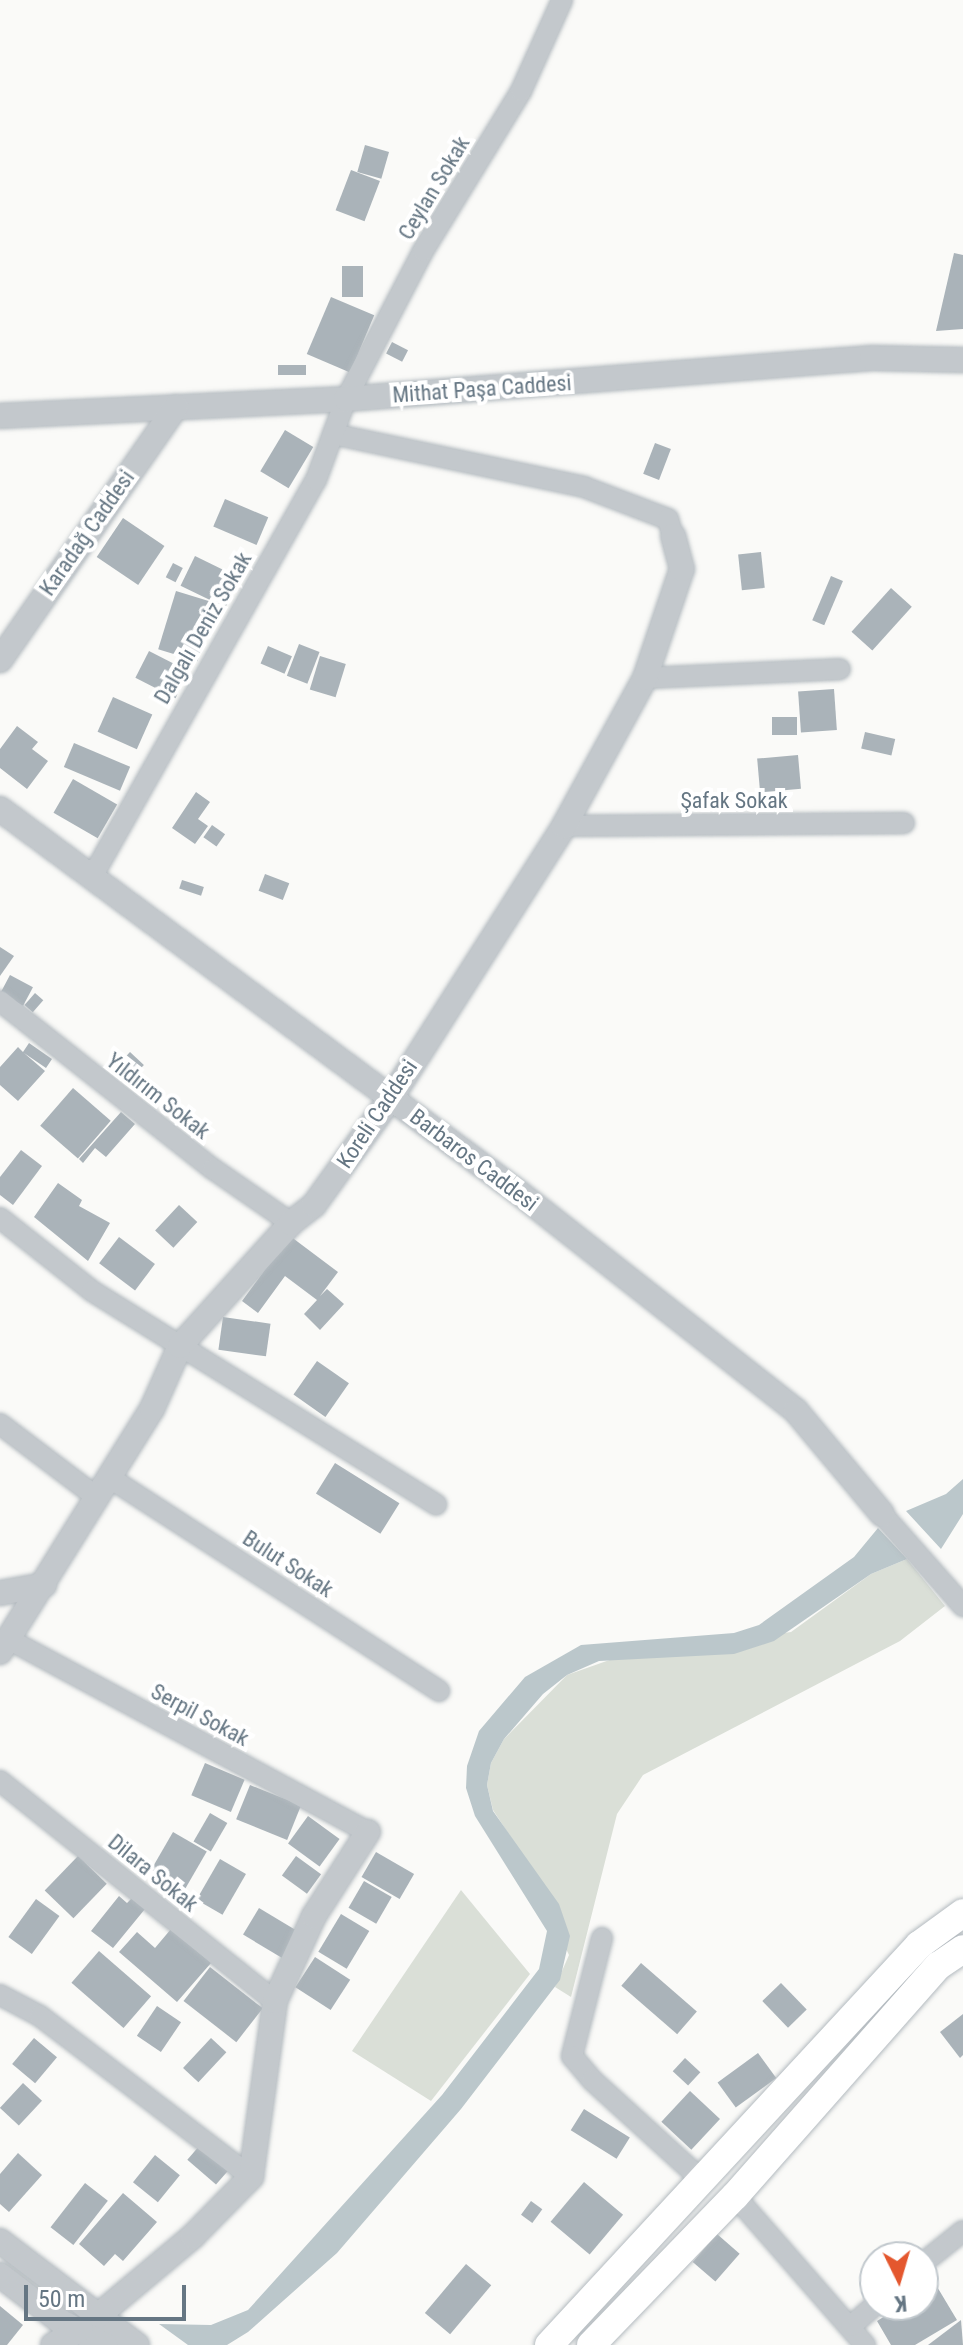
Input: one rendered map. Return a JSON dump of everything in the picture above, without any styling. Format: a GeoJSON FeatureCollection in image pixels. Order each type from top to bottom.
{"type":"FeatureCollection","features":[{"type":"Feature","properties":{"kind":"main road"},"geometry":{"type":"LineString","coordinates":[[549,2345],[919,1945],[963,1913]]}},
{"type":"Feature","properties":{"kind":"main road"},"geometry":{"type":"LineString","coordinates":[[591,2345],[735,2196],[938,1966],[963,1949]]}},
{"type":"Feature","properties":{"kind":"street","name":"Ceylan Sokak"},"geometry":{"type":"LineString","coordinates":[[346,399],[423,251],[521,91],[562,0]]}},
{"type":"Feature","properties":{"kind":"street","name":"Mithat Paşa Caddesi"},"geometry":{"type":"LineString","coordinates":[[0,416],[346,399],[872,358],[963,360]]}},
{"type":"Feature","properties":{"kind":"street","name":"Dalgalı Deniz Sokak"},"geometry":{"type":"LineString","coordinates":[[92,877],[316,480],[346,399]]}},
{"type":"Feature","properties":{"kind":"street","name":"Karadağ Caddesi"},"geometry":{"type":"LineString","coordinates":[[0,660],[176,407]]}},
{"type":"Feature","properties":{"kind":"street"},"geometry":{"type":"LineString","coordinates":[[333,434],[584,487],[668,519],[673,536]]}},
{"type":"Feature","properties":{"kind":"street","name":"Koreli Caddesi"},"geometry":{"type":"LineString","coordinates":[[5,1646],[152,1409],[180,1346],[291,1223],[314,1205],[391,1098],[564,826],[645,678],[682,569],[673,536]]}},
{"type":"Feature","properties":{"kind":"street"},"geometry":{"type":"LineString","coordinates":[[645,678],[840,669]]}},
{"type":"Feature","properties":{"kind":"street","name":"Barbaros Caddesi"},"geometry":{"type":"LineString","coordinates":[[0,809],[391,1098],[796,1411],[882,1514]]}},
{"type":"Feature","properties":{"kind":"street","name":"Şafak Sokak"},"geometry":{"type":"LineString","coordinates":[[564,826],[904,823]]}},
{"type":"Feature","properties":{"kind":"street","name":"Yıldırım Sokak"},"geometry":{"type":"LineString","coordinates":[[0,1001],[213,1169],[291,1223]]}},
{"type":"Feature","properties":{"kind":"street"},"geometry":{"type":"LineString","coordinates":[[0,1218],[92,1291],[436,1504]]}},
{"type":"Feature","properties":{"kind":"street","name":"Bulut Sokak"},"geometry":{"type":"LineString","coordinates":[[0,1424],[439,1691]]}},
{"type":"Feature","properties":{"kind":"street"},"geometry":{"type":"LineString","coordinates":[[882,1514],[963,1606]]}},
{"type":"Feature","properties":{"kind":"street"},"geometry":{"type":"LineString","coordinates":[[0,1593],[44,1585]]}},
{"type":"Feature","properties":{"kind":"street","name":"Serpil Sokak"},"geometry":{"type":"LineString","coordinates":[[5,1646],[368,1832]]}},
{"type":"Feature","properties":{"kind":"street","name":"Dilara Sokak"},"geometry":{"type":"LineString","coordinates":[[0,1781],[275,2001]]}},
{"type":"Feature","properties":{"kind":"street"},"geometry":{"type":"LineString","coordinates":[[53,2345],[90,2322],[193,2236],[251,2177],[275,2001],[314,1916],[368,1832]]}},
{"type":"Feature","properties":{"kind":"street"},"geometry":{"type":"LineString","coordinates":[[602,1938],[572,2056],[592,2080],[702,2180]]}},
{"type":"Feature","properties":{"kind":"street"},"geometry":{"type":"LineString","coordinates":[[0,1995],[40,2016],[251,2177]]}},
{"type":"Feature","properties":{"kind":"street"},"geometry":{"type":"LineString","coordinates":[[735,2196],[865,2345]]}},
{"type":"Feature","properties":{"kind":"street"},"geometry":{"type":"LineString","coordinates":[[939,2250],[963,2231]]}},
{"type":"Feature","properties":{"kind":"street"},"geometry":{"type":"LineString","coordinates":[[0,2241],[90,2322],[122,2342]]}},
{"type":"Feature","properties":{"kind":"street"},"geometry":{"type":"LineString","coordinates":[[0,2275],[60,2321],[90,2322]]}},
{"type":"Feature","properties":{"kind":"street"},"geometry":{"type":"LineString","coordinates":[[851,2326],[859,2319]]}},
{"type":"Feature","properties":{"kind":"shaded area"},"geometry":{"type":"Polygon","coordinates":[[[963,1479],[963,1514],[941,1549],[906,1511],[946,1494],[963,1479]]]}},
{"type":"Feature","properties":{"kind":"shaded area"},"geometry":{"type":"Polygon","coordinates":[[[878,1528],[907,1559],[871,1574],[774,1641],[734,1654],[599,1661],[567,1675],[543,1694],[504,1739],[491,1763],[487,1785],[493,1811],[559,1904],[570,1936],[560,1980],[461,2109],[337,2253],[248,2332],[227,2345],[188,2345],[159,2324],[211,2325],[248,2310],[442,2095],[539,1969],[547,1931],[475,1816],[466,1788],[467,1766],[479,1731],[525,1677],[581,1645],[734,1633],[759,1625],[854,1557],[878,1528]]]}},
{"type":"Feature","properties":{"kind":"shaded area"},"geometry":{"type":"Polygon","coordinates":[[[907,1559],[945,1606],[900,1641],[643,1775],[617,1814],[571,1997],[555,1987],[569,1955],[514,1842],[493,1810],[487,1785],[491,1763],[504,1739],[567,1675],[618,1657],[791,1632],[871,1574],[907,1559]]]}},
{"type":"Feature","properties":{"kind":"shaded area"},"geometry":{"type":"Polygon","coordinates":[[[461,1890],[530,1974],[431,2101],[352,2051],[461,1890]]]}},
{"type":"Feature","properties":{"kind":"building"},"geometry":{"type":"Polygon","coordinates":[[[365,145],[389,152],[381,179],[357,172],[365,145]]]}},
{"type":"Feature","properties":{"kind":"building"},"geometry":{"type":"Polygon","coordinates":[[[351,170],[380,181],[365,221],[336,210],[351,170]]]}},
{"type":"Feature","properties":{"kind":"building"},"geometry":{"type":"Polygon","coordinates":[[[954,253],[963,255],[963,329],[936,331],[954,253]]]}},
{"type":"Feature","properties":{"kind":"building"},"geometry":{"type":"Polygon","coordinates":[[[342,266],[363,266],[363,297],[342,297],[342,266]]]}},
{"type":"Feature","properties":{"kind":"building"},"geometry":{"type":"Polygon","coordinates":[[[331,297],[374,315],[350,372],[307,354],[331,297]]]}},
{"type":"Feature","properties":{"kind":"building"},"geometry":{"type":"Polygon","coordinates":[[[392,342],[408,350],[402,362],[386,354],[392,342]]]}},
{"type":"Feature","properties":{"kind":"building"},"geometry":{"type":"Polygon","coordinates":[[[278,365],[306,365],[306,375],[278,375],[278,365]]]}},
{"type":"Feature","properties":{"kind":"building"},"geometry":{"type":"Polygon","coordinates":[[[285,430],[313,447],[289,488],[260,471],[285,430]]]}},
{"type":"Feature","properties":{"kind":"building"},"geometry":{"type":"Polygon","coordinates":[[[655,443],[671,449],[659,480],[643,474],[655,443]]]}},
{"type":"Feature","properties":{"kind":"building"},"geometry":{"type":"Polygon","coordinates":[[[225,499],[268,517],[257,545],[213,527],[225,499]]]}},
{"type":"Feature","properties":{"kind":"building"},"geometry":{"type":"Polygon","coordinates":[[[123,518],[164,546],[138,585],[97,557],[123,518]]]}},
{"type":"Feature","properties":{"kind":"building"},"geometry":{"type":"Polygon","coordinates":[[[761,552],[765,588],[742,590],[738,554],[761,552]]]}},
{"type":"Feature","properties":{"kind":"building"},"geometry":{"type":"Polygon","coordinates":[[[195,556],[240,578],[225,608],[181,586],[195,556]]]}},
{"type":"Feature","properties":{"kind":"building"},"geometry":{"type":"Polygon","coordinates":[[[173,563],[183,568],[176,582],[166,577],[173,563]]]}},
{"type":"Feature","properties":{"kind":"building"},"geometry":{"type":"Polygon","coordinates":[[[831,576],[843,581],[824,625],[812,620],[831,576]]]}},
{"type":"Feature","properties":{"kind":"building"},"geometry":{"type":"Polygon","coordinates":[[[891,588],[912,607],[872,651],[852,632],[891,588]]]}},
{"type":"Feature","properties":{"kind":"building"},"geometry":{"type":"Polygon","coordinates":[[[176,591],[215,603],[197,661],[158,649],[176,591]]]}},
{"type":"Feature","properties":{"kind":"building"},"geometry":{"type":"Polygon","coordinates":[[[299,644],[320,652],[307,684],[287,676],[299,644]]]}},
{"type":"Feature","properties":{"kind":"building"},"geometry":{"type":"Polygon","coordinates":[[[268,646],[292,656],[285,674],[261,663],[268,646]]]}},
{"type":"Feature","properties":{"kind":"building"},"geometry":{"type":"Polygon","coordinates":[[[149,651],[189,671],[175,698],[135,678],[149,651]]]}},
{"type":"Feature","properties":{"kind":"building"},"geometry":{"type":"Polygon","coordinates":[[[320,656],[346,664],[336,697],[310,689],[320,656]]]}},
{"type":"Feature","properties":{"kind":"building"},"geometry":{"type":"Polygon","coordinates":[[[834,689],[837,730],[801,732],[798,692],[834,689]]]}},
{"type":"Feature","properties":{"kind":"building"},"geometry":{"type":"Polygon","coordinates":[[[113,697],[152,714],[137,749],[98,732],[113,697]]]}},
{"type":"Feature","properties":{"kind":"building"},"geometry":{"type":"Polygon","coordinates":[[[772,717],[797,717],[797,735],[772,735],[772,717]]]}},
{"type":"Feature","properties":{"kind":"building"},"geometry":{"type":"Polygon","coordinates":[[[17,726],[38,742],[32,749],[48,761],[27,789],[0,768],[0,749],[17,726]]]}},
{"type":"Feature","properties":{"kind":"building"},"geometry":{"type":"Polygon","coordinates":[[[865,732],[895,739],[891,756],[861,749],[865,732]]]}},
{"type":"Feature","properties":{"kind":"building"},"geometry":{"type":"Polygon","coordinates":[[[74,743],[130,767],[120,791],[64,767],[74,743]]]}},
{"type":"Feature","properties":{"kind":"building"},"geometry":{"type":"Polygon","coordinates":[[[798,755],[801,789],[760,792],[757,759],[798,755]]]}},
{"type":"Feature","properties":{"kind":"building"},"geometry":{"type":"Polygon","coordinates":[[[73,779],[117,804],[98,838],[54,813],[73,779]]]}},
{"type":"Feature","properties":{"kind":"building"},"geometry":{"type":"Polygon","coordinates":[[[196,792],[210,802],[198,819],[208,826],[195,844],[172,828],[196,792]]]}},
{"type":"Feature","properties":{"kind":"building"},"geometry":{"type":"Polygon","coordinates":[[[212,825],[225,834],[217,846],[203,837],[212,825]]]}},
{"type":"Feature","properties":{"kind":"building"},"geometry":{"type":"Polygon","coordinates":[[[265,874],[289,883],[283,900],[259,891],[265,874]]]}},
{"type":"Feature","properties":{"kind":"building"},"geometry":{"type":"Polygon","coordinates":[[[182,880],[204,887],[201,896],[179,889],[182,880]]]}},
{"type":"Feature","properties":{"kind":"building"},"geometry":{"type":"Polygon","coordinates":[[[0,947],[14,956],[0,976],[0,947]]]}},
{"type":"Feature","properties":{"kind":"building"},"geometry":{"type":"Polygon","coordinates":[[[10,975],[33,987],[23,1006],[0,994],[10,975]]]}},
{"type":"Feature","properties":{"kind":"building"},"geometry":{"type":"Polygon","coordinates":[[[35,993],[43,1000],[33,1012],[25,1005],[35,993]]]}},
{"type":"Feature","properties":{"kind":"building"},"geometry":{"type":"Polygon","coordinates":[[[29,1043],[52,1059],[46,1068],[24,1053],[45,1071],[18,1101],[0,1085],[0,1067],[18,1047],[23,1052],[29,1043]]]}},
{"type":"Feature","properties":{"kind":"building"},"geometry":{"type":"Polygon","coordinates":[[[130,1052],[144,1065],[132,1078],[118,1065],[130,1052]]]}},
{"type":"Feature","properties":{"kind":"building"},"geometry":{"type":"Polygon","coordinates":[[[73,1088],[111,1121],[78,1159],[40,1126],[73,1088]]]}},
{"type":"Feature","properties":{"kind":"building"},"geometry":{"type":"Polygon","coordinates":[[[121,1112],[135,1124],[106,1157],[95,1148],[83,1163],[79,1159],[121,1112]]]}},
{"type":"Feature","properties":{"kind":"building"},"geometry":{"type":"Polygon","coordinates":[[[21,1150],[42,1166],[13,1205],[0,1195],[0,1177],[21,1150]]]}},
{"type":"Feature","properties":{"kind":"building"},"geometry":{"type":"Polygon","coordinates":[[[58,1183],[82,1200],[79,1206],[110,1223],[88,1261],[34,1217],[58,1183]]]}},
{"type":"Feature","properties":{"kind":"building"},"geometry":{"type":"Polygon","coordinates":[[[179,1205],[197,1222],[173,1248],[155,1231],[179,1205]]]}},
{"type":"Feature","properties":{"kind":"building"},"geometry":{"type":"Polygon","coordinates":[[[290,1236],[338,1272],[320,1296],[327,1289],[344,1304],[320,1330],[304,1314],[317,1300],[285,1276],[258,1313],[242,1301],[290,1236]]]}},
{"type":"Feature","properties":{"kind":"building"},"geometry":{"type":"Polygon","coordinates":[[[119,1237],[155,1264],[135,1290],[99,1263],[119,1237]]]}},
{"type":"Feature","properties":{"kind":"building"},"geometry":{"type":"Polygon","coordinates":[[[223,1317],[271,1324],[266,1356],[218,1350],[223,1317]]]}},
{"type":"Feature","properties":{"kind":"building"},"geometry":{"type":"Polygon","coordinates":[[[317,1361],[349,1383],[325,1417],[293,1395],[317,1361]]]}},
{"type":"Feature","properties":{"kind":"building"},"geometry":{"type":"Polygon","coordinates":[[[335,1463],[399,1503],[380,1534],[316,1494],[335,1463]]]}},
{"type":"Feature","properties":{"kind":"building"},"geometry":{"type":"Polygon","coordinates":[[[205,1763],[245,1780],[231,1812],[191,1795],[205,1763]]]}},
{"type":"Feature","properties":{"kind":"building"},"geometry":{"type":"Polygon","coordinates":[[[250,1785],[301,1806],[287,1840],[236,1819],[250,1785]]]}},
{"type":"Feature","properties":{"kind":"building"},"geometry":{"type":"Polygon","coordinates":[[[210,1813],[227,1823],[211,1852],[194,1842],[210,1813]]]}},
{"type":"Feature","properties":{"kind":"building"},"geometry":{"type":"Polygon","coordinates":[[[308,1816],[340,1839],[320,1866],[288,1844],[308,1816]]]}},
{"type":"Feature","properties":{"kind":"building"},"geometry":{"type":"Polygon","coordinates":[[[173,1832],[207,1852],[185,1890],[151,1870],[173,1832]]]}},
{"type":"Feature","properties":{"kind":"building"},"geometry":{"type":"Polygon","coordinates":[[[376,1852],[414,1874],[400,1899],[362,1877],[376,1852]]]}},
{"type":"Feature","properties":{"kind":"building"},"geometry":{"type":"Polygon","coordinates":[[[78,1856],[107,1884],[73,1918],[45,1891],[78,1856]]]}},
{"type":"Feature","properties":{"kind":"building"},"geometry":{"type":"Polygon","coordinates":[[[296,1856],[321,1874],[307,1894],[282,1875],[296,1856]]]}},
{"type":"Feature","properties":{"kind":"building"},"geometry":{"type":"Polygon","coordinates":[[[220,1859],[246,1874],[222,1915],[196,1900],[220,1859]]]}},
{"type":"Feature","properties":{"kind":"building"},"geometry":{"type":"Polygon","coordinates":[[[364,1881],[392,1897],[376,1924],[348,1908],[364,1881]]]}},
{"type":"Feature","properties":{"kind":"building"},"geometry":{"type":"Polygon","coordinates":[[[119,1896],[127,1903],[132,1898],[145,1909],[113,1948],[91,1931],[119,1896]]]}},
{"type":"Feature","properties":{"kind":"building"},"geometry":{"type":"Polygon","coordinates":[[[36,1899],[59,1916],[32,1954],[8,1937],[36,1899]]]}},
{"type":"Feature","properties":{"kind":"building"},"geometry":{"type":"Polygon","coordinates":[[[259,1908],[302,1934],[286,1960],[243,1935],[259,1908]]]}},
{"type":"Feature","properties":{"kind":"building"},"geometry":{"type":"Polygon","coordinates":[[[341,1914],[369,1931],[347,1969],[318,1952],[341,1914]]]}},
{"type":"Feature","properties":{"kind":"building"},"geometry":{"type":"Polygon","coordinates":[[[171,1929],[211,1963],[177,2002],[119,1952],[137,1932],[155,1948],[171,1929]]]}},
{"type":"Feature","properties":{"kind":"building"},"geometry":{"type":"Polygon","coordinates":[[[99,1951],[151,1996],[124,2028],[71,1983],[99,1951]]]}},
{"type":"Feature","properties":{"kind":"building"},"geometry":{"type":"Polygon","coordinates":[[[315,1957],[350,1980],[331,2010],[295,1987],[315,1957]]]}},
{"type":"Feature","properties":{"kind":"building"},"geometry":{"type":"Polygon","coordinates":[[[641,1963],[697,2012],[677,2034],[621,1986],[641,1963]]]}},
{"type":"Feature","properties":{"kind":"building"},"geometry":{"type":"Polygon","coordinates":[[[210,1967],[263,2008],[236,2042],[184,2001],[210,1967]]]}},
{"type":"Feature","properties":{"kind":"building"},"geometry":{"type":"Polygon","coordinates":[[[781,1983],[807,2010],[788,2028],[762,2001],[781,1983]]]}},
{"type":"Feature","properties":{"kind":"building"},"geometry":{"type":"Polygon","coordinates":[[[157,2006],[181,2022],[161,2052],[137,2036],[157,2006]]]}},
{"type":"Feature","properties":{"kind":"building"},"geometry":{"type":"Polygon","coordinates":[[[963,2014],[963,2055],[960,2058],[940,2032],[963,2014]]]}},
{"type":"Feature","properties":{"kind":"building"},"geometry":{"type":"Polygon","coordinates":[[[34,2038],[57,2057],[35,2083],[12,2064],[34,2038]]]}},
{"type":"Feature","properties":{"kind":"building"},"geometry":{"type":"Polygon","coordinates":[[[211,2038],[226,2052],[198,2082],[183,2068],[211,2038]]]}},
{"type":"Feature","properties":{"kind":"building"},"geometry":{"type":"Polygon","coordinates":[[[758,2053],[776,2078],[736,2107],[718,2082],[758,2053]]]}},
{"type":"Feature","properties":{"kind":"building"},"geometry":{"type":"Polygon","coordinates":[[[685,2058],[700,2072],[688,2085],[673,2071],[685,2058]]]}},
{"type":"Feature","properties":{"kind":"building"},"geometry":{"type":"Polygon","coordinates":[[[23,2083],[42,2101],[19,2126],[0,2108],[23,2083]]]}},
{"type":"Feature","properties":{"kind":"building"},"geometry":{"type":"Polygon","coordinates":[[[690,2091],[720,2119],[691,2150],[661,2122],[690,2091]]]}},
{"type":"Feature","properties":{"kind":"building"},"geometry":{"type":"Polygon","coordinates":[[[584,2109],[630,2138],[617,2159],[571,2130],[584,2109]]]}},
{"type":"Feature","properties":{"kind":"building"},"geometry":{"type":"Polygon","coordinates":[[[207,2137],[236,2162],[216,2185],[187,2160],[207,2137]]]}},
{"type":"Feature","properties":{"kind":"building"},"geometry":{"type":"Polygon","coordinates":[[[18,2153],[42,2175],[9,2212],[0,2204],[0,2174],[18,2153]]]}},
{"type":"Feature","properties":{"kind":"building"},"geometry":{"type":"Polygon","coordinates":[[[155,2155],[180,2175],[158,2202],[133,2182],[155,2155]]]}},
{"type":"Feature","properties":{"kind":"building"},"geometry":{"type":"Polygon","coordinates":[[[584,2182],[623,2215],[590,2255],[551,2222],[584,2182]]]}},
{"type":"Feature","properties":{"kind":"building"},"geometry":{"type":"Polygon","coordinates":[[[85,2183],[108,2201],[73,2245],[51,2227],[85,2183]]]}},
{"type":"Feature","properties":{"kind":"building"},"geometry":{"type":"Polygon","coordinates":[[[123,2193],[157,2222],[123,2261],[115,2254],[104,2266],[79,2244],[123,2193]]]}},
{"type":"Feature","properties":{"kind":"building"},"geometry":{"type":"Polygon","coordinates":[[[531,2201],[542,2209],[532,2223],[521,2215],[531,2201]]]}},
{"type":"Feature","properties":{"kind":"building"},"geometry":{"type":"Polygon","coordinates":[[[717,2234],[740,2254],[715,2282],[693,2262],[717,2234]]]}},
{"type":"Feature","properties":{"kind":"building"},"geometry":{"type":"Polygon","coordinates":[[[466,2264],[491,2285],[450,2334],[425,2313],[466,2264]]]}},
{"type":"Feature","properties":{"kind":"building"},"geometry":{"type":"Polygon","coordinates":[[[939,2290],[957,2320],[915,2345],[891,2345],[877,2321],[939,2321],[939,2290]]]}},
{"type":"Feature","properties":{"kind":"building"},"geometry":{"type":"Polygon","coordinates":[[[0,2306],[23,2325],[7,2345],[0,2345],[0,2306]]]}},
{"type":"Feature","properties":{"kind":"building"},"geometry":{"type":"Polygon","coordinates":[[[961,2320],[963,2345],[928,2345],[961,2320]]]}}]}
